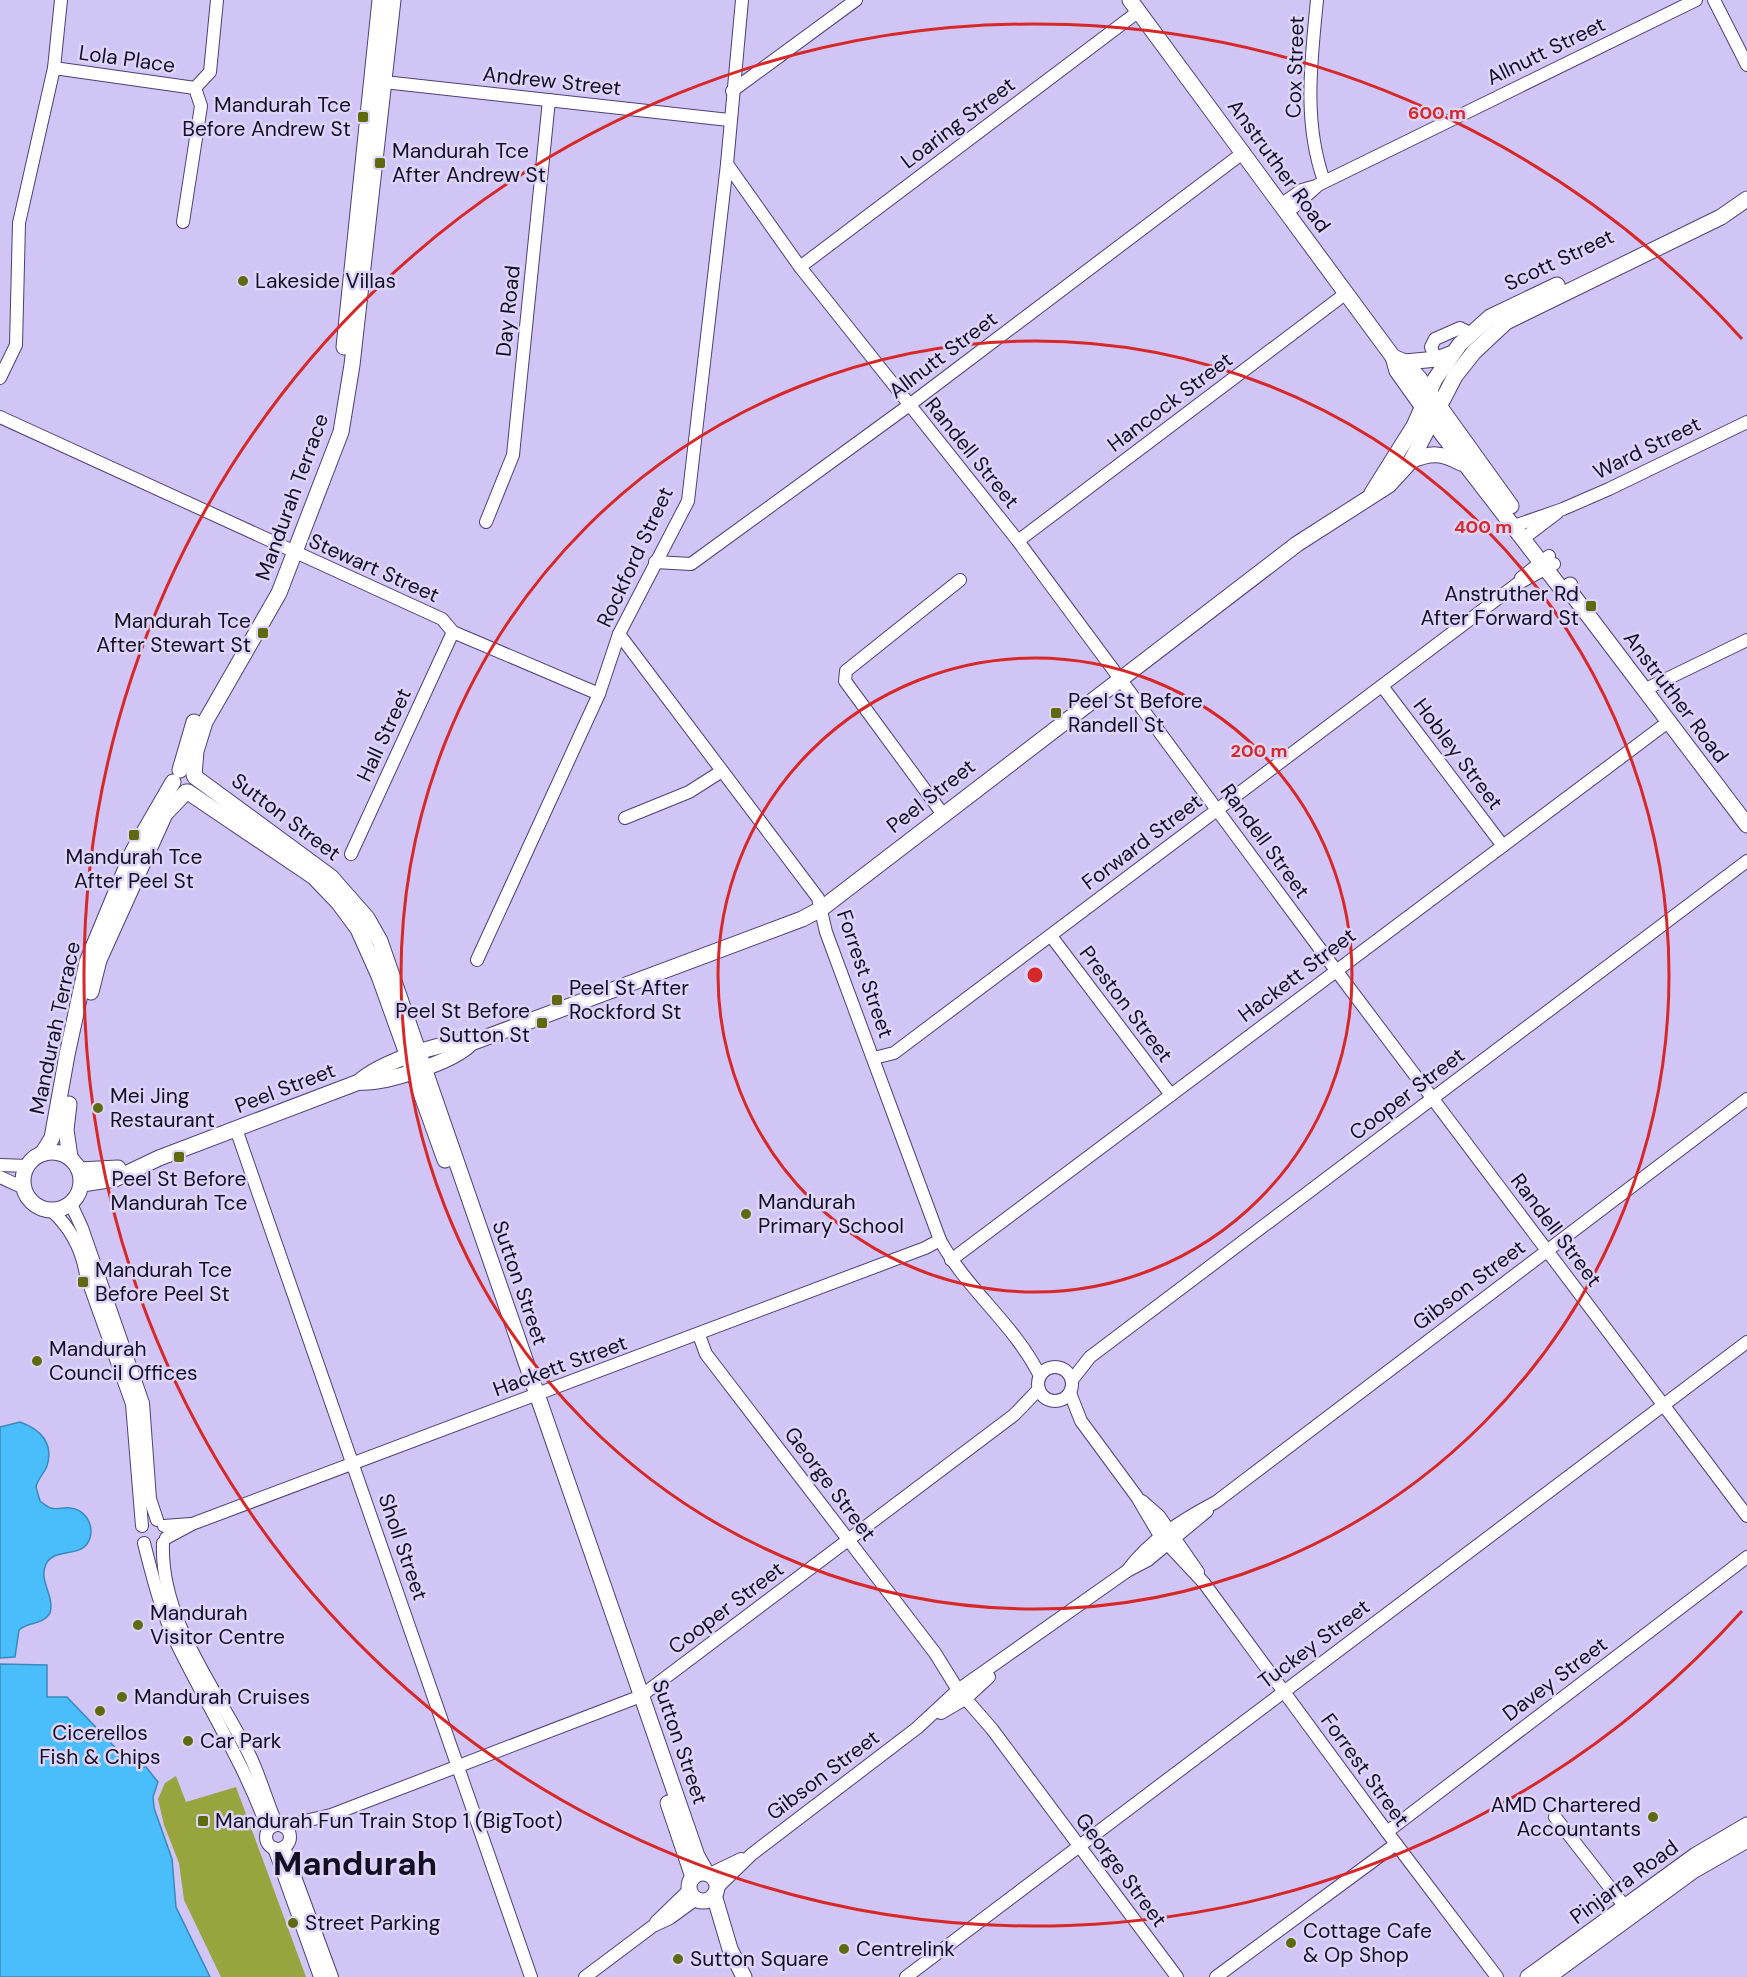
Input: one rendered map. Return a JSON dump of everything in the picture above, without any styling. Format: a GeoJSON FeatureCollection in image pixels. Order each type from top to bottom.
{"type":"FeatureCollection","features":[{"type":"Feature","properties":{"kind":"main road","name":"Mandurah Terrace"},"geometry":{"type":"LineString","coordinates":[[378,81],[380,0]]}},
{"type":"Feature","properties":{"kind":"main road","name":"Mandurah Terrace"},"geometry":{"type":"LineString","coordinates":[[42,1154],[52,1138],[87,962],[133,851],[186,776],[192,726],[293,553],[337,414],[378,81],[393,0]]}},
{"type":"Feature","properties":{"kind":"main road","name":"Anstruther Road"},"geometry":{"type":"LineString","coordinates":[[1135,5],[1285,208],[1345,294],[1429,392],[1437,414],[1467,466],[1523,530]]}},
{"type":"Feature","properties":{"kind":"main road","name":"Scott Street"},"geometry":{"type":"LineString","coordinates":[[1423,406],[1453,353],[1470,333],[1508,307],[1682,226],[1725,204],[1747,189]]}},
{"type":"Feature","properties":{"kind":"main road","name":"Scott Street"},"geometry":{"type":"LineString","coordinates":[[1437,414],[1455,376],[1474,352],[1506,322],[1721,216],[1747,199]]}},
{"type":"Feature","properties":{"kind":"main road"},"geometry":{"type":"LineString","coordinates":[[1399,359],[1437,359],[1453,353]]}},
{"type":"Feature","properties":{"kind":"main road","name":"Anstruther Road"},"geometry":{"type":"LineString","coordinates":[[1399,359],[1397,371],[1423,406],[1437,414],[1548,563],[1563,591],[1572,594],[1747,825]]}},
{"type":"Feature","properties":{"kind":"main road","name":"Peel Street"},"geometry":{"type":"LineString","coordinates":[[1370,495],[1412,430],[1423,406]]}},
{"type":"Feature","properties":{"kind":"main road","name":"Peel Street"},"geometry":{"type":"LineString","coordinates":[[81,1177],[159,1158],[359,1082],[369,1073],[462,1052],[471,1043],[802,919],[821,909],[942,813],[1296,544],[1389,485],[1411,461],[1437,414]]}},
{"type":"Feature","properties":{"kind":"main road"},"geometry":{"type":"LineString","coordinates":[[1411,461],[1433,454],[1444,454],[1467,466]]}},
{"type":"Feature","properties":{"kind":"main road","name":"Mandurah Terrace"},"geometry":{"type":"LineString","coordinates":[[70,1157],[66,1142],[67,1121],[80,1040],[99,960],[165,814],[195,785],[186,776]]}},
{"type":"Feature","properties":{"kind":"main road","name":"Sutton Street"},"geometry":{"type":"LineString","coordinates":[[186,776],[331,877],[367,918],[732,1977]]}},
{"type":"Feature","properties":{"kind":"main road","name":"Sutton Street"},"geometry":{"type":"LineString","coordinates":[[187,792],[314,877],[338,902],[386,974]]}},
{"type":"Feature","properties":{"kind":"main road"},"geometry":{"type":"LineString","coordinates":[[61,1153],[70,1157],[81,1177],[71,1204],[51,1210],[31,1201],[24,1188],[24,1173],[28,1166],[42,1154],[61,1153]]}},
{"type":"Feature","properties":{"kind":"main road","name":"Pinjarra Road"},"geometry":{"type":"LineString","coordinates":[[1548,1977],[1696,1856],[1747,1825]]}},
{"type":"Feature","properties":{"kind":"main road","name":"Pinjarra Road"},"geometry":{"type":"LineString","coordinates":[[1528,1977],[1628,1911],[1747,1840]]}},
{"type":"Feature","properties":{"kind":"main road"},"geometry":{"type":"LineString","coordinates":[[716,1891],[708,1900],[699,1885],[716,1880],[723,1930],[735,1963],[744,1977]]}},
{"type":"Feature","properties":{"kind":"street"},"geometry":{"type":"LineString","coordinates":[[0,378],[16,345],[19,223],[54,68],[61,0]]}},
{"type":"Feature","properties":{"kind":"street"},"geometry":{"type":"LineString","coordinates":[[183,222],[201,106],[195,88],[210,72],[217,0]]}},
{"type":"Feature","properties":{"kind":"street","name":"Rockford Street"},"geometry":{"type":"LineString","coordinates":[[477,960],[599,694],[619,634],[688,501],[727,164],[729,120],[742,0]]}},
{"type":"Feature","properties":{"kind":"street"},"geometry":{"type":"LineString","coordinates":[[732,91],[856,0]]}},
{"type":"Feature","properties":{"kind":"street","name":"Cox Street"},"geometry":{"type":"LineString","coordinates":[[1317,0],[1309,109],[1324,181]]}},
{"type":"Feature","properties":{"kind":"street","name":"Allnutt Street"},"geometry":{"type":"LineString","coordinates":[[1285,208],[1324,181],[1696,0]]}},
{"type":"Feature","properties":{"kind":"street"},"geometry":{"type":"LineString","coordinates":[[1714,0],[1747,65]]}},
{"type":"Feature","properties":{"kind":"street","name":"Loaring Street"},"geometry":{"type":"LineString","coordinates":[[800,267],[1135,5]]}},
{"type":"Feature","properties":{"kind":"street","name":"Lola Place"},"geometry":{"type":"LineString","coordinates":[[54,68],[195,88]]}},
{"type":"Feature","properties":{"kind":"street","name":"Andrew Street"},"geometry":{"type":"LineString","coordinates":[[378,81],[729,120]]}},
{"type":"Feature","properties":{"kind":"street","name":"Day Road"},"geometry":{"type":"LineString","coordinates":[[486,522],[513,455],[549,100]]}},
{"type":"Feature","properties":{"kind":"street","name":"Allnutt Street"},"geometry":{"type":"LineString","coordinates":[[656,562],[690,564],[908,406],[1244,152]]}},
{"type":"Feature","properties":{"kind":"street","name":"Randell Street"},"geometry":{"type":"LineString","coordinates":[[727,164],[800,267],[908,406],[1018,541],[1336,970],[1747,1516]]}},
{"type":"Feature","properties":{"kind":"street","name":"Hancock Street"},"geometry":{"type":"LineString","coordinates":[[1018,541],[1345,294]]}},
{"type":"Feature","properties":{"kind":"street"},"geometry":{"type":"LineString","coordinates":[[1434,355],[1431,347],[1435,339],[1460,328],[1470,333]]}},
{"type":"Feature","properties":{"kind":"street","name":"Stewart Street"},"geometry":{"type":"LineString","coordinates":[[0,417],[293,553],[442,619],[453,632],[599,694]]}},
{"type":"Feature","properties":{"kind":"street","name":"Ward Street"},"geometry":{"type":"LineString","coordinates":[[1523,530],[1747,422]]}},
{"type":"Feature","properties":{"kind":"street","name":"Forward Street"},"geometry":{"type":"LineString","coordinates":[[874,1058],[894,1053],[1548,563]]}},
{"type":"Feature","properties":{"kind":"street"},"geometry":{"type":"LineString","coordinates":[[942,813],[845,681],[846,671],[960,580]]}},
{"type":"Feature","properties":{"kind":"street","name":"Hall Street"},"geometry":{"type":"LineString","coordinates":[[351,854],[453,632]]}},
{"type":"Feature","properties":{"kind":"street","name":"Forrest Street"},"geometry":{"type":"LineString","coordinates":[[619,634],[812,889],[940,1240],[951,1260],[1028,1351],[1056,1367]]}},
{"type":"Feature","properties":{"kind":"street"},"geometry":{"type":"LineString","coordinates":[[1644,690],[1747,640]]}},
{"type":"Feature","properties":{"kind":"street","name":"Hobley Street"},"geometry":{"type":"LineString","coordinates":[[1382,686],[1503,846]]}},
{"type":"Feature","properties":{"kind":"street","name":"Hackett Street"},"geometry":{"type":"LineString","coordinates":[[951,1260],[1668,722]]}},
{"type":"Feature","properties":{"kind":"street"},"geometry":{"type":"LineString","coordinates":[[625,818],[689,792],[722,771]]}},
{"type":"Feature","properties":{"kind":"street","name":"Cooper Street"},"geometry":{"type":"LineString","coordinates":[[1072,1380],[1090,1357],[1747,861]]}},
{"type":"Feature","properties":{"kind":"street","name":"Preston Street"},"geometry":{"type":"LineString","coordinates":[[1051,936],[1171,1095]]}},
{"type":"Feature","properties":{"kind":"street","name":"Gibson Street"},"geometry":{"type":"LineString","coordinates":[[585,1977],[653,1926],[665,1911],[699,1885],[752,1854],[1016,1651],[1127,1572],[1148,1560],[1168,1537],[1747,1099]]}},
{"type":"Feature","properties":{"kind":"street","name":"Sholl Street"},"geometry":{"type":"LineString","coordinates":[[236,1129],[531,1977]]}},
{"type":"Feature","properties":{"kind":"street"},"geometry":{"type":"LineString","coordinates":[[0,1165],[28,1166]]}},
{"type":"Feature","properties":{"kind":"street"},"geometry":{"type":"LineString","coordinates":[[0,1177],[24,1188]]}},
{"type":"Feature","properties":{"kind":"street"},"geometry":{"type":"LineString","coordinates":[[71,1204],[90,1250],[144,1402],[150,1499],[162,1532],[163,1577],[172,1606],[250,1755],[276,1827]]}},
{"type":"Feature","properties":{"kind":"street"},"geometry":{"type":"LineString","coordinates":[[51,1210],[74,1236],[84,1259],[86,1275],[132,1404],[142,1526]]}},
{"type":"Feature","properties":{"kind":"street","name":"Hackett Street"},"geometry":{"type":"LineString","coordinates":[[162,1532],[192,1524],[699,1335],[925,1248],[940,1240]]}},
{"type":"Feature","properties":{"kind":"street","name":"George Street"},"geometry":{"type":"LineString","coordinates":[[699,1335],[706,1354],[966,1691],[1177,1977]]}},
{"type":"Feature","properties":{"kind":"street","name":"Tuckey Street"},"geometry":{"type":"LineString","coordinates":[[906,1977],[1747,1341]]}},
{"type":"Feature","properties":{"kind":"street","name":"Forrest Street"},"geometry":{"type":"LineString","coordinates":[[1028,1351],[1039,1383]]}},
{"type":"Feature","properties":{"kind":"street","name":"Cooper Street"},"geometry":{"type":"LineString","coordinates":[[1056,1367],[1090,1357]]}},
{"type":"Feature","properties":{"kind":"street"},"geometry":{"type":"LineString","coordinates":[[1056,1367],[1068,1372],[1072,1380],[1070,1393],[1063,1400],[1051,1401],[1039,1383],[1056,1367]]}},
{"type":"Feature","properties":{"kind":"street","name":"Cooper Street"},"geometry":{"type":"LineString","coordinates":[[276,1827],[331,1815],[637,1698],[1014,1415],[1039,1383]]}},
{"type":"Feature","properties":{"kind":"street","name":"Forrest Street"},"geometry":{"type":"LineString","coordinates":[[1070,1393],[1081,1421],[1386,1832],[1497,1977]]}},
{"type":"Feature","properties":{"kind":"street","name":"Forrest Street"},"geometry":{"type":"LineString","coordinates":[[1051,1401],[1081,1421]]}},
{"type":"Feature","properties":{"kind":"street","name":"Cooper Street"},"geometry":{"type":"LineString","coordinates":[[1014,1415],[1051,1401]]}},
{"type":"Feature","properties":{"kind":"street"},"geometry":{"type":"LineString","coordinates":[[162,1532],[148,1520],[142,1526],[139,1534],[144,1543],[157,1595],[178,1647],[276,1827],[288,1832],[282,1846],[320,1977]]}},
{"type":"Feature","properties":{"kind":"street"},"geometry":{"type":"LineString","coordinates":[[144,1543],[156,1547],[162,1532]]}},
{"type":"Feature","properties":{"kind":"street","name":"Davey Street"},"geometry":{"type":"LineString","coordinates":[[1386,1832],[1747,1557]]}},
{"type":"Feature","properties":{"kind":"street","name":"Cooper Street"},"geometry":{"type":"LineString","coordinates":[[282,1846],[331,1815]]}},
{"type":"Feature","properties":{"kind":"street"},"geometry":{"type":"LineString","coordinates":[[1555,1817],[1628,1911]]}},
{"type":"Feature","properties":{"kind":"street"},"geometry":{"type":"LineString","coordinates":[[276,1827],[266,1841],[282,1846]]}},
{"type":"Feature","properties":{"kind":"street"},"geometry":{"type":"LineString","coordinates":[[1216,1977],[1396,1844]]}},
{"type":"Feature","properties":{"kind":"street"},"geometry":{"type":"LineString","coordinates":[[282,1846],[332,1977]]}},
{"type":"Feature","properties":{"kind":"street","name":"Gibson Street"},"geometry":{"type":"LineString","coordinates":[[716,1891],[752,1854]]}},
{"type":"Feature","properties":{"kind":"green space"},"geometry":{"type":"Polygon","coordinates":[[[176,1776],[186,1802],[236,1787],[306,1977],[221,1977],[184,1900],[179,1863],[164,1825],[158,1799],[165,1783],[176,1776]]]}},
{"type":"Feature","properties":{"kind":"water"},"geometry":{"type":"Polygon","coordinates":[[[20,1422],[39,1433],[49,1450],[47,1466],[36,1487],[40,1501],[51,1508],[70,1508],[80,1511],[87,1518],[91,1532],[86,1545],[81,1549],[56,1555],[46,1564],[44,1576],[51,1606],[50,1613],[43,1620],[19,1630],[15,1657],[0,1658],[0,1427],[20,1422]]]}},
{"type":"Feature","properties":{"kind":"water"},"geometry":{"type":"Polygon","coordinates":[[[0,1664],[47,1665],[47,1697],[67,1697],[131,1764],[146,1767],[158,1782],[153,1797],[154,1808],[172,1859],[176,1907],[210,1977],[0,1977],[0,1664]]]}},
{"type":"Feature","properties":{"kind":"place","name":"Mandurah Tce Before Andrew St"},"geometry":{"type":"Point","coordinates":[363,117]}},
{"type":"Feature","properties":{"kind":"place","name":"Mandurah Tce After Andrew St"},"geometry":{"type":"Point","coordinates":[380,163]}},
{"type":"Feature","properties":{"kind":"place","name":"Lakeside Villas"},"geometry":{"type":"Point","coordinates":[243,281]}},
{"type":"Feature","properties":{"kind":"place","name":"Anstruther Rd After Forward St"},"geometry":{"type":"Point","coordinates":[1591,606]}},
{"type":"Feature","properties":{"kind":"place","name":"Mandurah Tce After Stewart St"},"geometry":{"type":"Point","coordinates":[263,633]}},
{"type":"Feature","properties":{"kind":"place","name":"Peel St Before Randell St"},"geometry":{"type":"Point","coordinates":[1056,713]}},
{"type":"Feature","properties":{"kind":"place","name":"Mandurah Tce After Peel St"},"geometry":{"type":"Point","coordinates":[134,835]}},
{"type":"Feature","properties":{"kind":"place","name":"Peel St After Rockford St"},"geometry":{"type":"Point","coordinates":[557,1000]}},
{"type":"Feature","properties":{"kind":"place","name":"Peel St Before Sutton St"},"geometry":{"type":"Point","coordinates":[542,1023]}},
{"type":"Feature","properties":{"kind":"place","name":"Mei Jing Restaurant"},"geometry":{"type":"Point","coordinates":[98,1108]}},
{"type":"Feature","properties":{"kind":"place","name":"Peel St Before Mandurah Tce"},"geometry":{"type":"Point","coordinates":[179,1157]}},
{"type":"Feature","properties":{"kind":"place","name":"Mandurah Primary School"},"geometry":{"type":"Point","coordinates":[746,1214]}},
{"type":"Feature","properties":{"kind":"place","name":"Mandurah Tce Before Peel St"},"geometry":{"type":"Point","coordinates":[83,1282]}},
{"type":"Feature","properties":{"kind":"place","name":"Mandurah Council Offices"},"geometry":{"type":"Point","coordinates":[37,1361]}},
{"type":"Feature","properties":{"kind":"place","name":"Mandurah Visitor Centre"},"geometry":{"type":"Point","coordinates":[138,1625]}},
{"type":"Feature","properties":{"kind":"place","name":"Mandurah Cruises"},"geometry":{"type":"Point","coordinates":[122,1697]}},
{"type":"Feature","properties":{"kind":"place","name":"Cicerellos Fish & Chips"},"geometry":{"type":"Point","coordinates":[100,1711]}},
{"type":"Feature","properties":{"kind":"place","name":"Car Park"},"geometry":{"type":"Point","coordinates":[188,1741]}},
{"type":"Feature","properties":{"kind":"place","name":"AMD Chartered Accountants"},"geometry":{"type":"Point","coordinates":[1653,1817]}},
{"type":"Feature","properties":{"kind":"place","name":"Mandurah Fun Train Stop 1 (BigToot)"},"geometry":{"type":"Point","coordinates":[203,1821]}},
{"type":"Feature","properties":{"kind":"place","name":"Street Parking"},"geometry":{"type":"Point","coordinates":[293,1923]}},
{"type":"Feature","properties":{"kind":"place","name":"Cottage Cafe & Op Shop"},"geometry":{"type":"Point","coordinates":[1291,1943]}},
{"type":"Feature","properties":{"kind":"place","name":"Centrelink"},"geometry":{"type":"Point","coordinates":[844,1949]}},
{"type":"Feature","properties":{"kind":"place","name":"Sutton Square"},"geometry":{"type":"Point","coordinates":[678,1959]}},
{"type":"Feature","properties":{"kind":"district","name":"Mandurah"},"geometry":{"type":"Point","coordinates":[355,1863]}}]}
